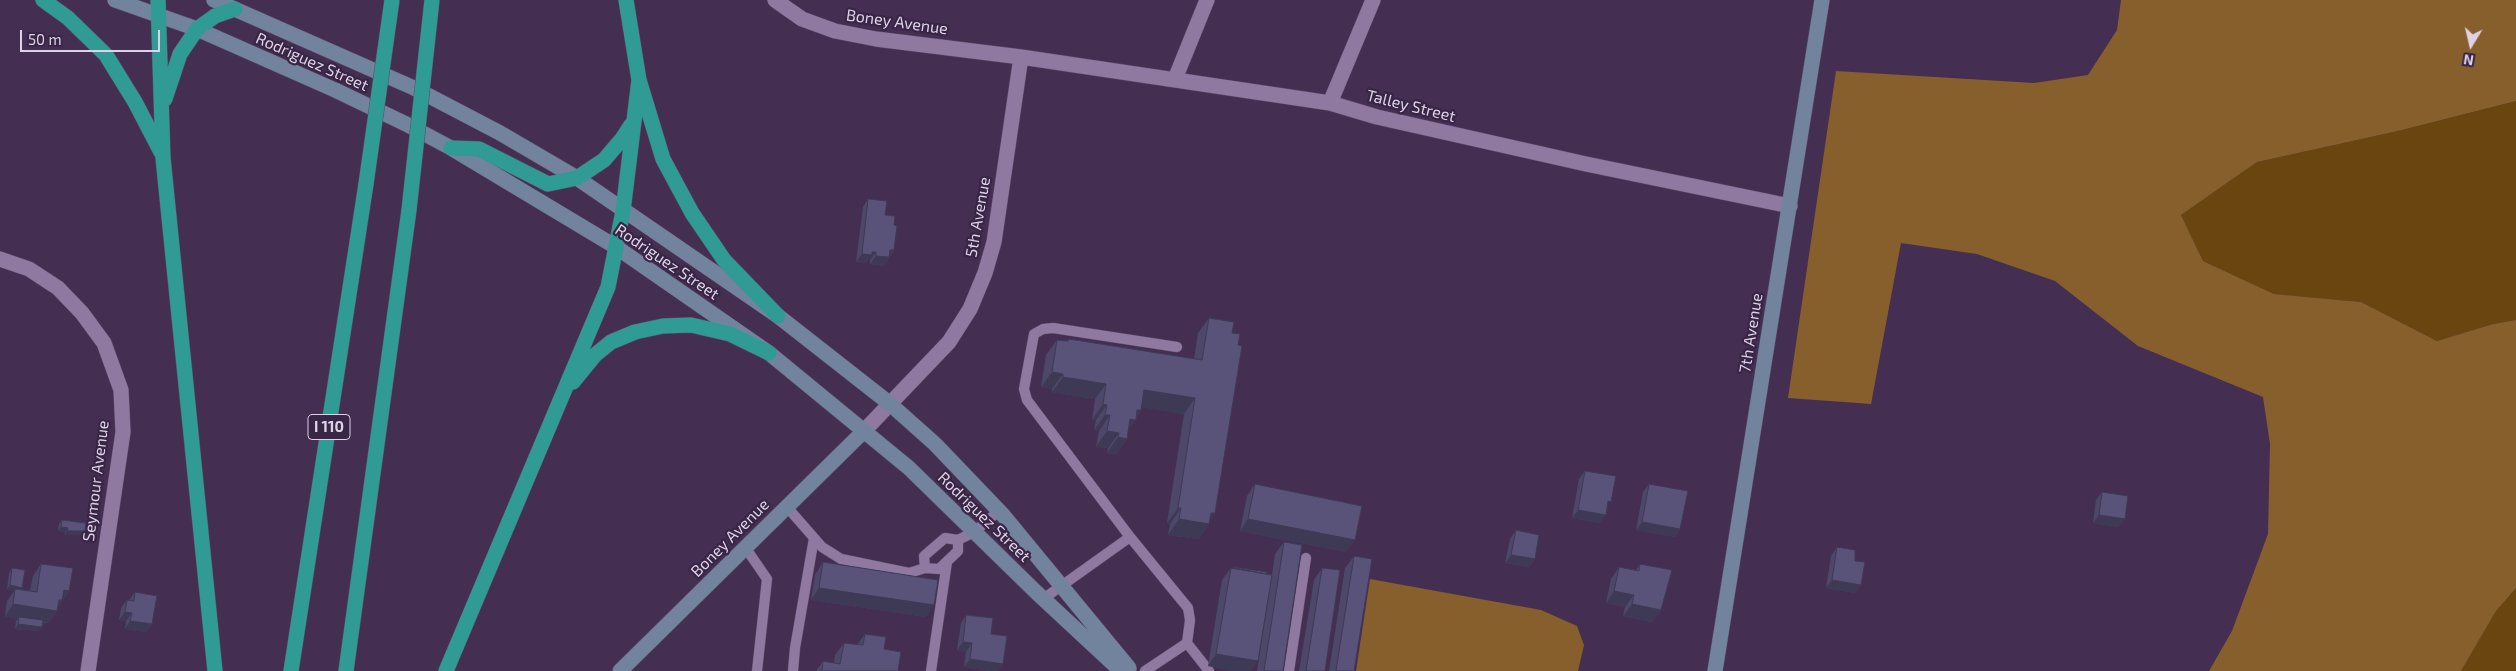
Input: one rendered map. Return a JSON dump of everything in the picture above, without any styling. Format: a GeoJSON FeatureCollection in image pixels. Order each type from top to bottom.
{"type":"FeatureCollection","features":[{"type":"Feature","properties":{"kind":"highway"},"geometry":{"type":"LineString","coordinates":[[43,0],[68,18],[106,55],[135,102],[163,158]]}},
{"type":"Feature","properties":{"kind":"highway"},"geometry":{"type":"LineString","coordinates":[[158,0],[163,158],[215,671]]}},
{"type":"Feature","properties":{"kind":"highway","name":"I 110"},"geometry":{"type":"LineString","coordinates":[[291,671],[366,184],[392,0]]}},
{"type":"Feature","properties":{"kind":"highway"},"geometry":{"type":"LineString","coordinates":[[346,671],[409,210],[432,0]]}},
{"type":"Feature","properties":{"kind":"highway"},"geometry":{"type":"LineString","coordinates":[[626,0],[639,80],[663,159],[692,213],[724,260],[778,316]]}},
{"type":"Feature","properties":{"kind":"highway"},"geometry":{"type":"LineString","coordinates":[[162,116],[165,97],[180,54],[197,30],[214,16],[235,9]]}},
{"type":"Feature","properties":{"kind":"highway"},"geometry":{"type":"LineString","coordinates":[[446,671],[608,287],[623,211],[639,80]]}},
{"type":"Feature","properties":{"kind":"highway"},"geometry":{"type":"LineString","coordinates":[[451,148],[479,149],[548,184],[577,178],[604,160],[622,140],[633,122]]}},
{"type":"Feature","properties":{"kind":"highway"},"geometry":{"type":"LineString","coordinates":[[561,397],[595,355],[611,342],[644,330],[692,325],[730,334],[769,353]]}},
{"type":"Feature","properties":{"kind":"main road","name":"Rodriguez Street"},"geometry":{"type":"LineString","coordinates":[[115,0],[197,30],[335,90],[451,148],[616,247],[769,353],[909,468],[1043,599],[1121,671]]}},
{"type":"Feature","properties":{"kind":"main road","name":"Rodriguez Street"},"geometry":{"type":"LineString","coordinates":[[214,0],[414,88],[500,133],[577,178],[778,316],[889,403],[935,444],[999,511],[1062,584],[1132,671]]}},
{"type":"Feature","properties":{"kind":"main road","name":"7th Avenue"},"geometry":{"type":"LineString","coordinates":[[1715,671],[1822,0]]}},
{"type":"Feature","properties":{"kind":"main road","name":"Boney Avenue"},"geometry":{"type":"LineString","coordinates":[[620,671],[864,431]]}},
{"type":"Feature","properties":{"kind":"street","name":"Boney Avenue"},"geometry":{"type":"LineString","coordinates":[[775,0],[802,19],[835,31],[876,39],[1021,57]]}},
{"type":"Feature","properties":{"kind":"street"},"geometry":{"type":"LineString","coordinates":[[1175,79],[1207,0]]}},
{"type":"Feature","properties":{"kind":"street"},"geometry":{"type":"LineString","coordinates":[[1330,103],[1373,0]]}},
{"type":"Feature","properties":{"kind":"street","name":"Talley Street"},"geometry":{"type":"LineString","coordinates":[[1021,57],[1330,103],[1396,122],[1790,206]]}},
{"type":"Feature","properties":{"kind":"street","name":"5th Avenue"},"geometry":{"type":"LineString","coordinates":[[864,431],[949,342],[970,308],[985,273],[994,242],[1021,57]]}},
{"type":"Feature","properties":{"kind":"street","name":"Seymour Avenue"},"geometry":{"type":"LineString","coordinates":[[0,259],[30,269],[58,288],[82,313],[104,343],[120,390],[123,432],[88,671]]}},
{"type":"Feature","properties":{"kind":"lane"},"geometry":{"type":"LineString","coordinates":[[1177,347],[1053,328],[1043,330],[1034,334],[1024,389],[1027,400],[1130,537],[1188,608],[1190,620],[1187,643],[1209,671]]}},
{"type":"Feature","properties":{"kind":"lane"},"geometry":{"type":"LineString","coordinates":[[787,507],[822,546],[841,559],[910,573],[925,568],[939,569],[958,552],[958,540]]}},
{"type":"Feature","properties":{"kind":"lane"},"geometry":{"type":"LineString","coordinates":[[925,568],[924,556],[945,538],[958,540],[974,532],[999,511]]}},
{"type":"Feature","properties":{"kind":"lane"},"geometry":{"type":"LineString","coordinates":[[1043,599],[1130,537]]}},
{"type":"Feature","properties":{"kind":"lane"},"geometry":{"type":"LineString","coordinates":[[794,671],[795,648],[814,538]]}},
{"type":"Feature","properties":{"kind":"lane"},"geometry":{"type":"LineString","coordinates":[[745,547],[767,579],[757,671]]}},
{"type":"Feature","properties":{"kind":"lane"},"geometry":{"type":"LineString","coordinates":[[1289,671],[1306,558]]}},
{"type":"Feature","properties":{"kind":"lane"},"geometry":{"type":"LineString","coordinates":[[931,671],[947,562]]}},
{"type":"Feature","properties":{"kind":"lane"},"geometry":{"type":"LineString","coordinates":[[1145,671],[1187,643]]}},
{"type":"Feature","properties":{"kind":"shaded area"},"geometry":{"type":"Polygon","coordinates":[[[2121,0],[2516,0],[2516,101],[2398,131],[2257,162],[2181,215],[2203,261],[2274,294],[2361,302],[2437,341],[2493,324],[2516,320],[2516,588],[2496,611],[2461,671],[2209,671],[2232,631],[2268,534],[2270,444],[2263,397],[2138,346],[2055,281],[1977,254],[1901,243],[1871,404],[1788,398],[1836,71],[2034,83],[2088,75],[2117,30],[2121,0]]]}},
{"type":"Feature","properties":{"kind":"shaded area"},"geometry":{"type":"Polygon","coordinates":[[[2516,101],[2516,320],[2493,324],[2437,341],[2361,302],[2274,294],[2203,261],[2181,215],[2257,162],[2398,131],[2516,101]]]}},
{"type":"Feature","properties":{"kind":"shaded area"},"geometry":{"type":"Polygon","coordinates":[[[1370,579],[1541,610],[1577,626],[1584,645],[1578,671],[1356,671],[1370,579]]]}},
{"type":"Feature","properties":{"kind":"shaded area"},"geometry":{"type":"Polygon","coordinates":[[[2516,588],[2516,671],[2461,671],[2496,611],[2516,588]]]}},
{"type":"Feature","properties":{"kind":"building"},"geometry":{"type":"Polygon","coordinates":[[[868,199],[887,201],[885,215],[895,216],[894,225],[897,226],[894,250],[890,250],[889,257],[876,256],[876,252],[872,252],[872,255],[862,254],[868,199]]]}},
{"type":"Feature","properties":{"kind":"building"},"geometry":{"type":"Polygon","coordinates":[[[1209,318],[1234,322],[1232,333],[1240,334],[1238,345],[1242,346],[1215,513],[1211,513],[1209,524],[1179,519],[1181,508],[1178,508],[1195,398],[1144,390],[1141,410],[1137,410],[1136,420],[1130,419],[1127,439],[1118,437],[1119,433],[1107,431],[1110,415],[1105,415],[1107,405],[1103,404],[1106,384],[1063,377],[1063,374],[1052,372],[1057,340],[1068,341],[1069,339],[1202,360],[1209,318]]]}},
{"type":"Feature","properties":{"kind":"building"},"geometry":{"type":"Polygon","coordinates":[[[1585,471],[1616,476],[1611,502],[1608,501],[1606,515],[1578,510],[1585,471]]]}},
{"type":"Feature","properties":{"kind":"building"},"geometry":{"type":"Polygon","coordinates":[[[1255,484],[1362,506],[1355,540],[1248,519],[1255,484]]]}},
{"type":"Feature","properties":{"kind":"building"},"geometry":{"type":"Polygon","coordinates":[[[1649,484],[1688,491],[1680,529],[1642,522],[1649,484]]]}},
{"type":"Feature","properties":{"kind":"building"},"geometry":{"type":"Polygon","coordinates":[[[2102,492],[2128,496],[2125,519],[2099,515],[2102,492]]]}},
{"type":"Feature","properties":{"kind":"building"},"geometry":{"type":"Polygon","coordinates":[[[62,520],[86,523],[85,531],[67,531],[68,528],[61,527],[62,520]]]}},
{"type":"Feature","properties":{"kind":"building"},"geometry":{"type":"Polygon","coordinates":[[[1516,530],[1539,535],[1535,559],[1511,555],[1516,530]]]}},
{"type":"Feature","properties":{"kind":"building"},"geometry":{"type":"Polygon","coordinates":[[[1284,542],[1302,545],[1283,671],[1264,671],[1284,542]]]}},
{"type":"Feature","properties":{"kind":"building"},"geometry":{"type":"Polygon","coordinates":[[[1837,547],[1855,550],[1855,561],[1865,562],[1861,585],[1832,580],[1837,547]]]}},
{"type":"Feature","properties":{"kind":"building"},"geometry":{"type":"Polygon","coordinates":[[[1354,556],[1372,559],[1354,671],[1336,671],[1354,556]]]}},
{"type":"Feature","properties":{"kind":"building"},"geometry":{"type":"Polygon","coordinates":[[[823,562],[938,580],[934,605],[819,588],[823,562]]]}},
{"type":"Feature","properties":{"kind":"building"},"geometry":{"type":"Polygon","coordinates":[[[41,564],[73,568],[69,591],[64,590],[62,600],[59,600],[57,611],[13,604],[15,589],[37,592],[41,564]]]}},
{"type":"Feature","properties":{"kind":"building"},"geometry":{"type":"Polygon","coordinates":[[[1640,564],[1672,570],[1661,610],[1632,604],[1634,595],[1614,591],[1619,567],[1639,571],[1640,564]]]}},
{"type":"Feature","properties":{"kind":"building"},"geometry":{"type":"Polygon","coordinates":[[[12,568],[25,570],[22,588],[10,585],[12,568]]]}},
{"type":"Feature","properties":{"kind":"building"},"geometry":{"type":"Polygon","coordinates":[[[1231,568],[1272,575],[1258,661],[1216,654],[1231,568]]]}},
{"type":"Feature","properties":{"kind":"building"},"geometry":{"type":"Polygon","coordinates":[[[1234,568],[1267,572],[1267,574],[1234,568]]]}},
{"type":"Feature","properties":{"kind":"building"},"geometry":{"type":"Polygon","coordinates":[[[1322,568],[1340,570],[1325,671],[1306,671],[1322,568]]]}},
{"type":"Feature","properties":{"kind":"building"},"geometry":{"type":"Polygon","coordinates":[[[135,592],[157,596],[152,624],[130,621],[132,613],[125,612],[127,600],[134,601],[135,592]]]}},
{"type":"Feature","properties":{"kind":"building"},"geometry":{"type":"Polygon","coordinates":[[[966,615],[993,618],[991,634],[1007,636],[1003,664],[970,659],[972,643],[963,642],[966,615]]]}},
{"type":"Feature","properties":{"kind":"building"},"geometry":{"type":"Polygon","coordinates":[[[19,617],[43,620],[42,627],[18,624],[19,617]]]}},
{"type":"Feature","properties":{"kind":"building"},"geometry":{"type":"Polygon","coordinates":[[[865,634],[886,637],[884,649],[901,652],[898,671],[822,671],[823,661],[840,664],[844,643],[863,645],[865,634]]]}}]}
